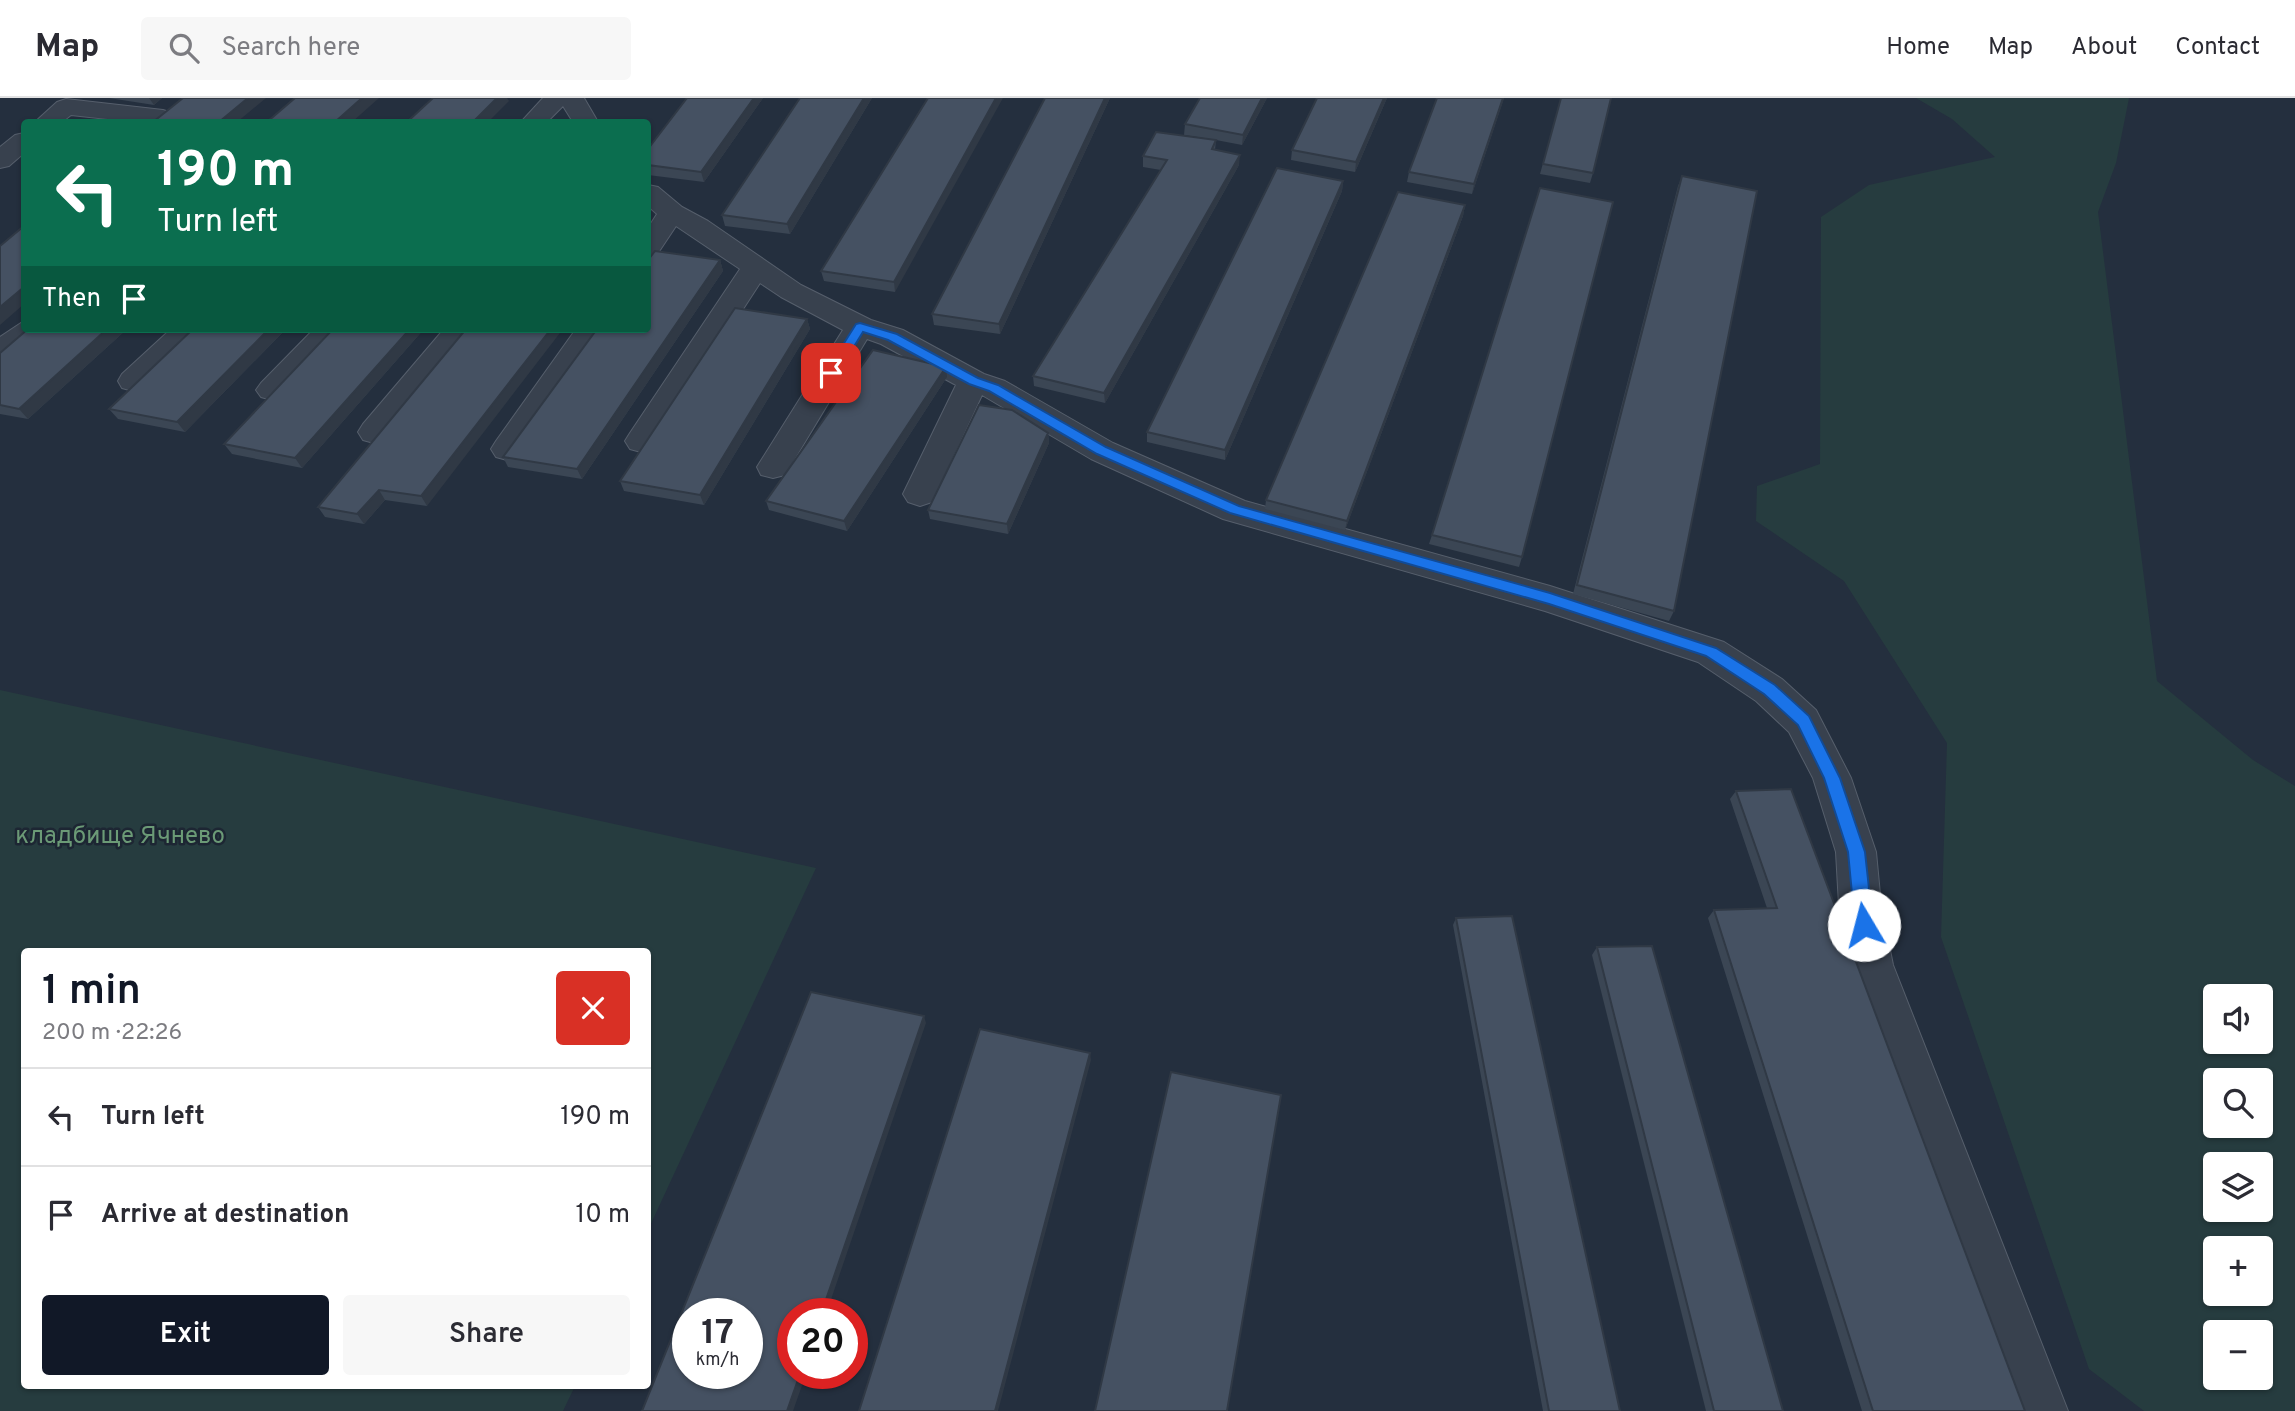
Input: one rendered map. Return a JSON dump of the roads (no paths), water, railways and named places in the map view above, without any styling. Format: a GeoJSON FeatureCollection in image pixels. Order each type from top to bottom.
{"type":"FeatureCollection","features":[{"type":"Feature","properties":{"kind":"lane"},"geometry":{"type":"LineString","coordinates":[[536,119],[560,98],[582,119]]}},
{"type":"Feature","properties":{"kind":"lane"},"geometry":{"type":"LineString","coordinates":[[64,109],[166,115]]}},
{"type":"Feature","properties":{"kind":"lane"},"geometry":{"type":"LineString","coordinates":[[0,160],[21,143]]}},
{"type":"Feature","properties":{"kind":"lane"},"geometry":{"type":"LineString","coordinates":[[651,236],[660,203],[791,291],[860,327],[892,337],[973,381],[994,388],[1101,451],[1234,510],[1550,599],[1711,652],[1769,690],[1803,721],[1832,778],[1856,852],[1860,905],[1872,965],[2042,1411]]}},
{"type":"Feature","properties":{"kind":"lane"},"geometry":{"type":"LineString","coordinates":[[641,441],[755,268]]}},
{"type":"Feature","properties":{"kind":"lane"},"geometry":{"type":"LineString","coordinates":[[773,467],[860,327]]}},
{"type":"Feature","properties":{"kind":"lane"},"geometry":{"type":"LineString","coordinates":[[0,353],[24,333]]}},
{"type":"Feature","properties":{"kind":"lane"},"geometry":{"type":"LineString","coordinates":[[133,381],[185,333]]}},
{"type":"Feature","properties":{"kind":"lane"},"geometry":{"type":"LineString","coordinates":[[272,390],[327,333]]}},
{"type":"Feature","properties":{"kind":"lane"},"geometry":{"type":"LineString","coordinates":[[374,432],[457,333]]}},
{"type":"Feature","properties":{"kind":"lane"},"geometry":{"type":"LineString","coordinates":[[507,449],[588,333]]}},
{"type":"Feature","properties":{"kind":"lane"},"geometry":{"type":"LineString","coordinates":[[920,494],[973,381]]}},
{"type":"Feature","properties":{"kind":"park label","name":"кладбище Ячнево"},"geometry":{"type":"Point","coordinates":[120,835]}}]}
